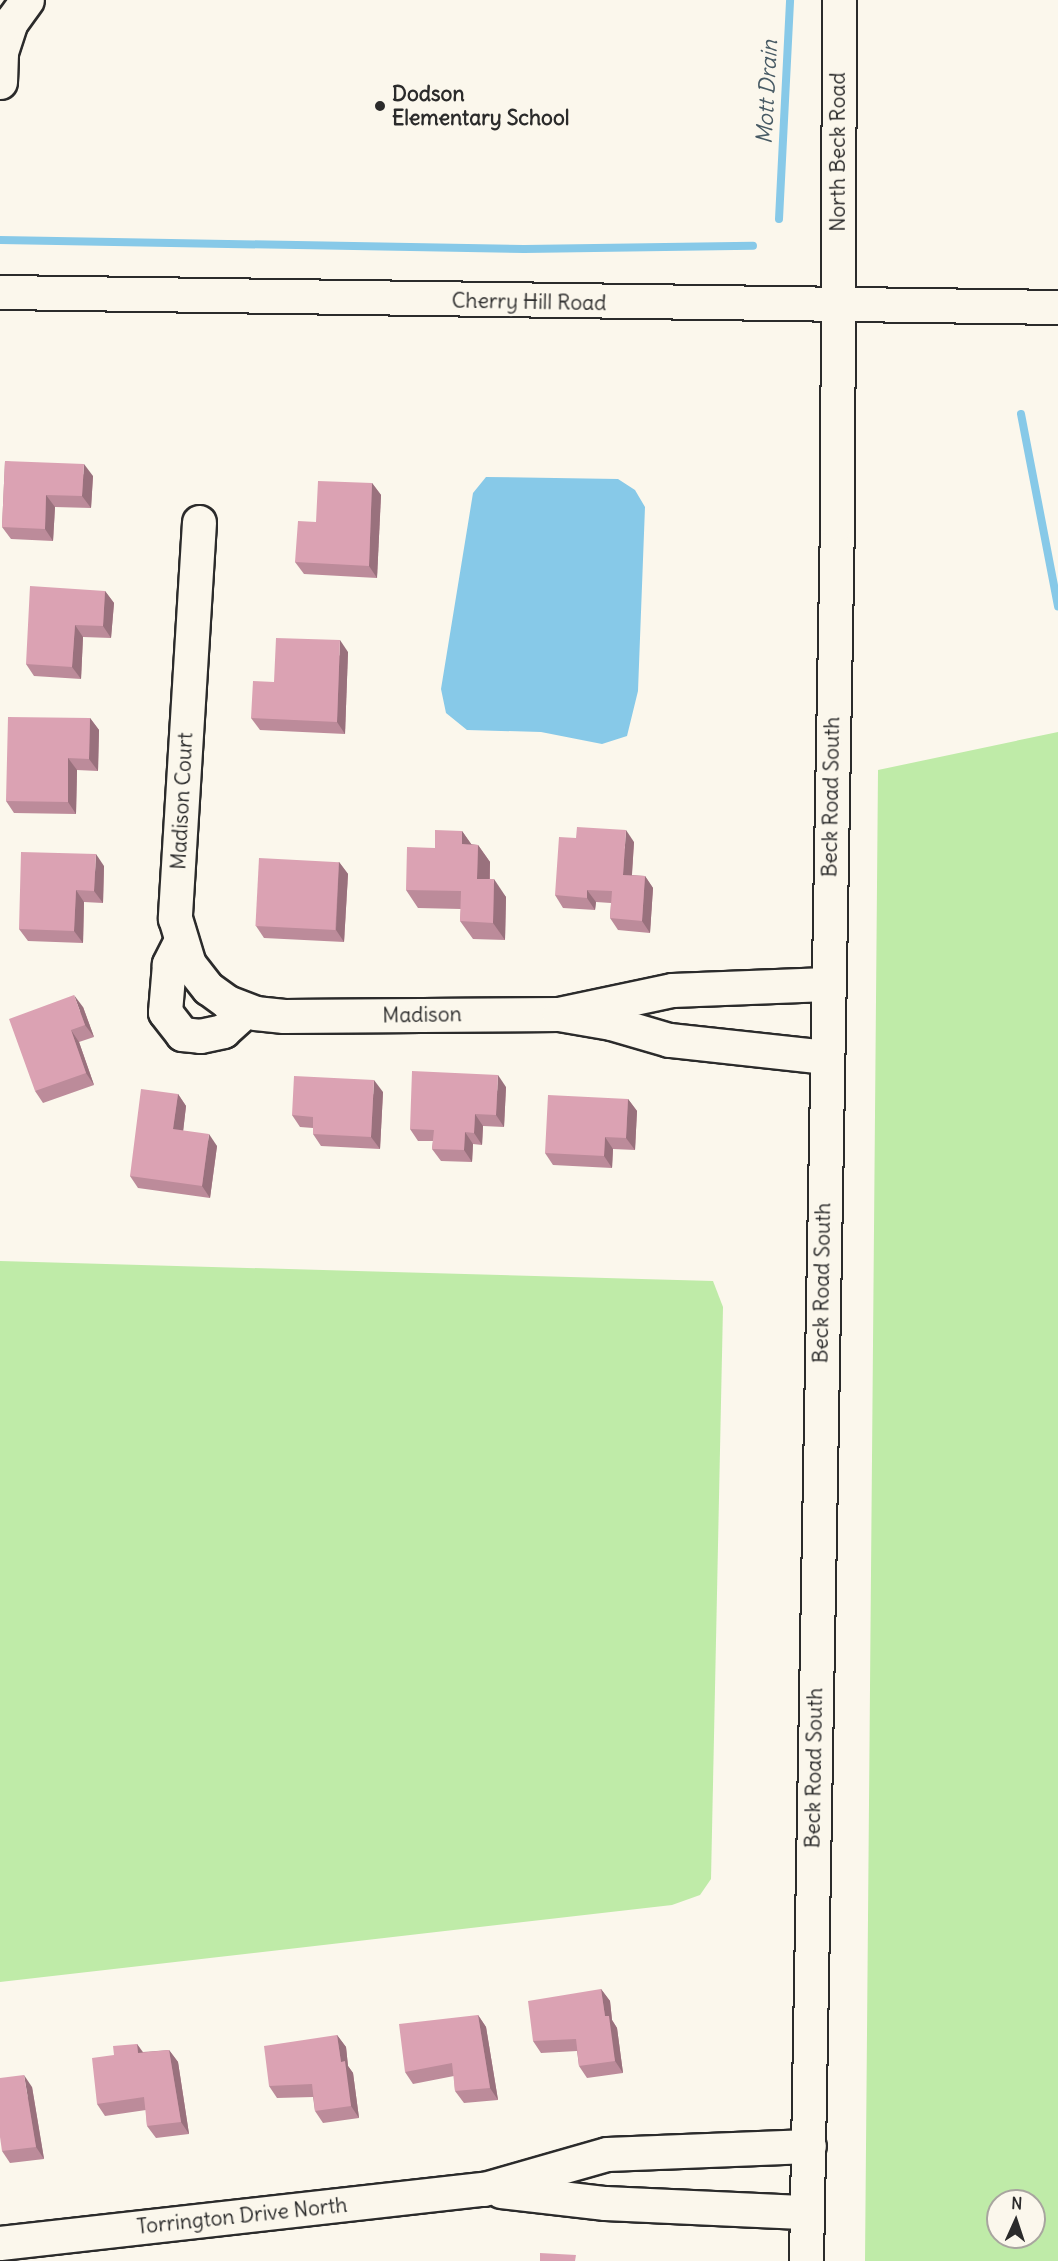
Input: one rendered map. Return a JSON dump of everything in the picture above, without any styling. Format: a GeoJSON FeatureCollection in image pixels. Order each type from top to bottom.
{"type":"FeatureCollection","features":[{"type":"Feature","properties":{"kind":"main road"},"geometry":{"type":"LineString","coordinates":[[0,82],[1,52],[10,22],[27,0]]}},
{"type":"Feature","properties":{"kind":"main road","name":"North Beck Road"},"geometry":{"type":"LineString","coordinates":[[838,0],[838,304]]}},
{"type":"Feature","properties":{"kind":"main road","name":"Cherry Hill Road"},"geometry":{"type":"LineString","coordinates":[[0,292],[1058,307]]}},
{"type":"Feature","properties":{"kind":"main road","name":"Beck Road South"},"geometry":{"type":"LineString","coordinates":[[806,2261],[838,304]]}},
{"type":"Feature","properties":{"kind":"main road","name":"Madison Court"},"geometry":{"type":"LineString","coordinates":[[199,522],[175,918],[180,942],[189,964],[208,988],[246,1010],[284,1016]]}},
{"type":"Feature","properties":{"kind":"main road"},"geometry":{"type":"LineString","coordinates":[[180,942],[169,964],[165,1012],[182,1034],[200,1036],[223,1031],[246,1010]]}},
{"type":"Feature","properties":{"kind":"main road","name":"Madison"},"geometry":{"type":"LineString","coordinates":[[559,1014],[672,990],[827,984]]}},
{"type":"Feature","properties":{"kind":"main road","name":"Madison"},"geometry":{"type":"LineString","coordinates":[[284,1016],[559,1014],[611,1023],[669,1040],[826,1057]]}},
{"type":"Feature","properties":{"kind":"main road","name":"Torrington Drive North"},"geometry":{"type":"LineString","coordinates":[[0,2243],[484,2189],[607,2154],[809,2146]]}},
{"type":"Feature","properties":{"kind":"main road","name":"Torrington Drive North"},"geometry":{"type":"LineString","coordinates":[[484,2189],[605,2204],[807,2212]]}},
{"type":"Feature","properties":{"kind":"green space"},"geometry":{"type":"Polygon","coordinates":[[[1058,732],[1058,2261],[865,2261],[878,770],[1058,732]]]}},
{"type":"Feature","properties":{"kind":"green space"},"geometry":{"type":"Polygon","coordinates":[[[0,1261],[713,1281],[723,1307],[711,1879],[700,1895],[672,1905],[0,1982],[0,1261]]]}},
{"type":"Feature","properties":{"kind":"water"},"geometry":{"type":"Polygon","coordinates":[[[486,477],[618,479],[635,490],[645,507],[638,691],[627,736],[602,744],[541,732],[467,730],[446,713],[441,689],[473,493],[486,477]]]}},
{"type":"Feature","properties":{"kind":"building"},"geometry":{"type":"Polygon","coordinates":[[[5,461],[84,464],[82,496],[46,495],[45,529],[2,527],[5,461]]]}},
{"type":"Feature","properties":{"kind":"building"},"geometry":{"type":"Polygon","coordinates":[[[318,481],[372,483],[369,566],[295,562],[298,521],[316,522],[318,481]]]}},
{"type":"Feature","properties":{"kind":"building"},"geometry":{"type":"Polygon","coordinates":[[[30,586],[105,591],[103,626],[75,625],[72,667],[26,664],[30,586]]]}},
{"type":"Feature","properties":{"kind":"building"},"geometry":{"type":"Polygon","coordinates":[[[276,638],[340,640],[337,722],[251,718],[253,681],[274,682],[276,638]]]}},
{"type":"Feature","properties":{"kind":"building"},"geometry":{"type":"Polygon","coordinates":[[[8,717],[90,718],[89,759],[68,758],[68,802],[6,801],[8,717]]]}},
{"type":"Feature","properties":{"kind":"building"},"geometry":{"type":"Polygon","coordinates":[[[577,827],[626,830],[623,875],[645,876],[642,921],[610,918],[612,891],[587,890],[587,898],[555,895],[559,837],[576,838],[577,827]]]}},
{"type":"Feature","properties":{"kind":"building"},"geometry":{"type":"Polygon","coordinates":[[[435,830],[462,831],[462,844],[478,845],[477,879],[494,879],[493,923],[460,921],[461,891],[406,890],[407,847],[435,848],[435,830]]]}},
{"type":"Feature","properties":{"kind":"building"},"geometry":{"type":"Polygon","coordinates":[[[21,852],[96,854],[94,891],[76,890],[74,931],[19,929],[21,852]]]}},
{"type":"Feature","properties":{"kind":"building"},"geometry":{"type":"Polygon","coordinates":[[[259,858],[339,862],[335,930],[255,926],[259,858]]]}},
{"type":"Feature","properties":{"kind":"building"},"geometry":{"type":"Polygon","coordinates":[[[74,995],[85,1025],[71,1030],[86,1073],[35,1091],[9,1019],[74,995]]]}},
{"type":"Feature","properties":{"kind":"building"},"geometry":{"type":"Polygon","coordinates":[[[412,1071],[498,1075],[496,1115],[475,1114],[474,1133],[465,1132],[464,1150],[432,1149],[434,1130],[410,1129],[412,1071]]]}},
{"type":"Feature","properties":{"kind":"building"},"geometry":{"type":"Polygon","coordinates":[[[294,1076],[374,1080],[371,1137],[313,1134],[313,1117],[292,1115],[294,1076]]]}},
{"type":"Feature","properties":{"kind":"building"},"geometry":{"type":"Polygon","coordinates":[[[141,1089],[178,1094],[173,1129],[209,1134],[202,1186],[130,1176],[141,1089]]]}},
{"type":"Feature","properties":{"kind":"building"},"geometry":{"type":"Polygon","coordinates":[[[548,1095],[628,1099],[626,1138],[605,1137],[604,1156],[545,1153],[548,1095]]]}},
{"type":"Feature","properties":{"kind":"building"},"geometry":{"type":"Polygon","coordinates":[[[601,1989],[605,2016],[609,2016],[615,2061],[579,2066],[576,2039],[533,2041],[528,2001],[601,1989]]]}},
{"type":"Feature","properties":{"kind":"building"},"geometry":{"type":"Polygon","coordinates":[[[478,2015],[490,2088],[455,2091],[452,2063],[405,2072],[399,2024],[478,2015]]]}},
{"type":"Feature","properties":{"kind":"building"},"geometry":{"type":"Polygon","coordinates":[[[337,2035],[341,2062],[345,2061],[351,2106],[315,2111],[312,2084],[269,2086],[264,2046],[337,2035]]]}},
{"type":"Feature","properties":{"kind":"building"},"geometry":{"type":"Polygon","coordinates":[[[137,2044],[138,2053],[169,2050],[181,2122],[147,2126],[144,2097],[97,2104],[92,2058],[114,2055],[113,2046],[137,2044]]]}},
{"type":"Feature","properties":{"kind":"building"},"geometry":{"type":"Polygon","coordinates":[[[24,2075],[36,2147],[2,2151],[0,2078],[24,2075]]]}},
{"type":"Feature","properties":{"kind":"building"},"geometry":{"type":"Polygon","coordinates":[[[540,2253],[576,2255],[575,2261],[540,2261],[540,2253]]]}},
{"type":"Feature","properties":{"kind":"waterway","name":"Mott Drain"},"geometry":{"type":"LineString","coordinates":[[779,219],[790,0]]}},
{"type":"Feature","properties":{"kind":"waterway"},"geometry":{"type":"LineString","coordinates":[[0,240],[524,249],[753,246]]}},
{"type":"Feature","properties":{"kind":"waterway","name":"Mott Drain"},"geometry":{"type":"LineString","coordinates":[[1021,414],[1058,606]]}},
{"type":"Feature","properties":{"kind":"place","name":"Dodson Elementary School"},"geometry":{"type":"Point","coordinates":[380,106]}}]}
